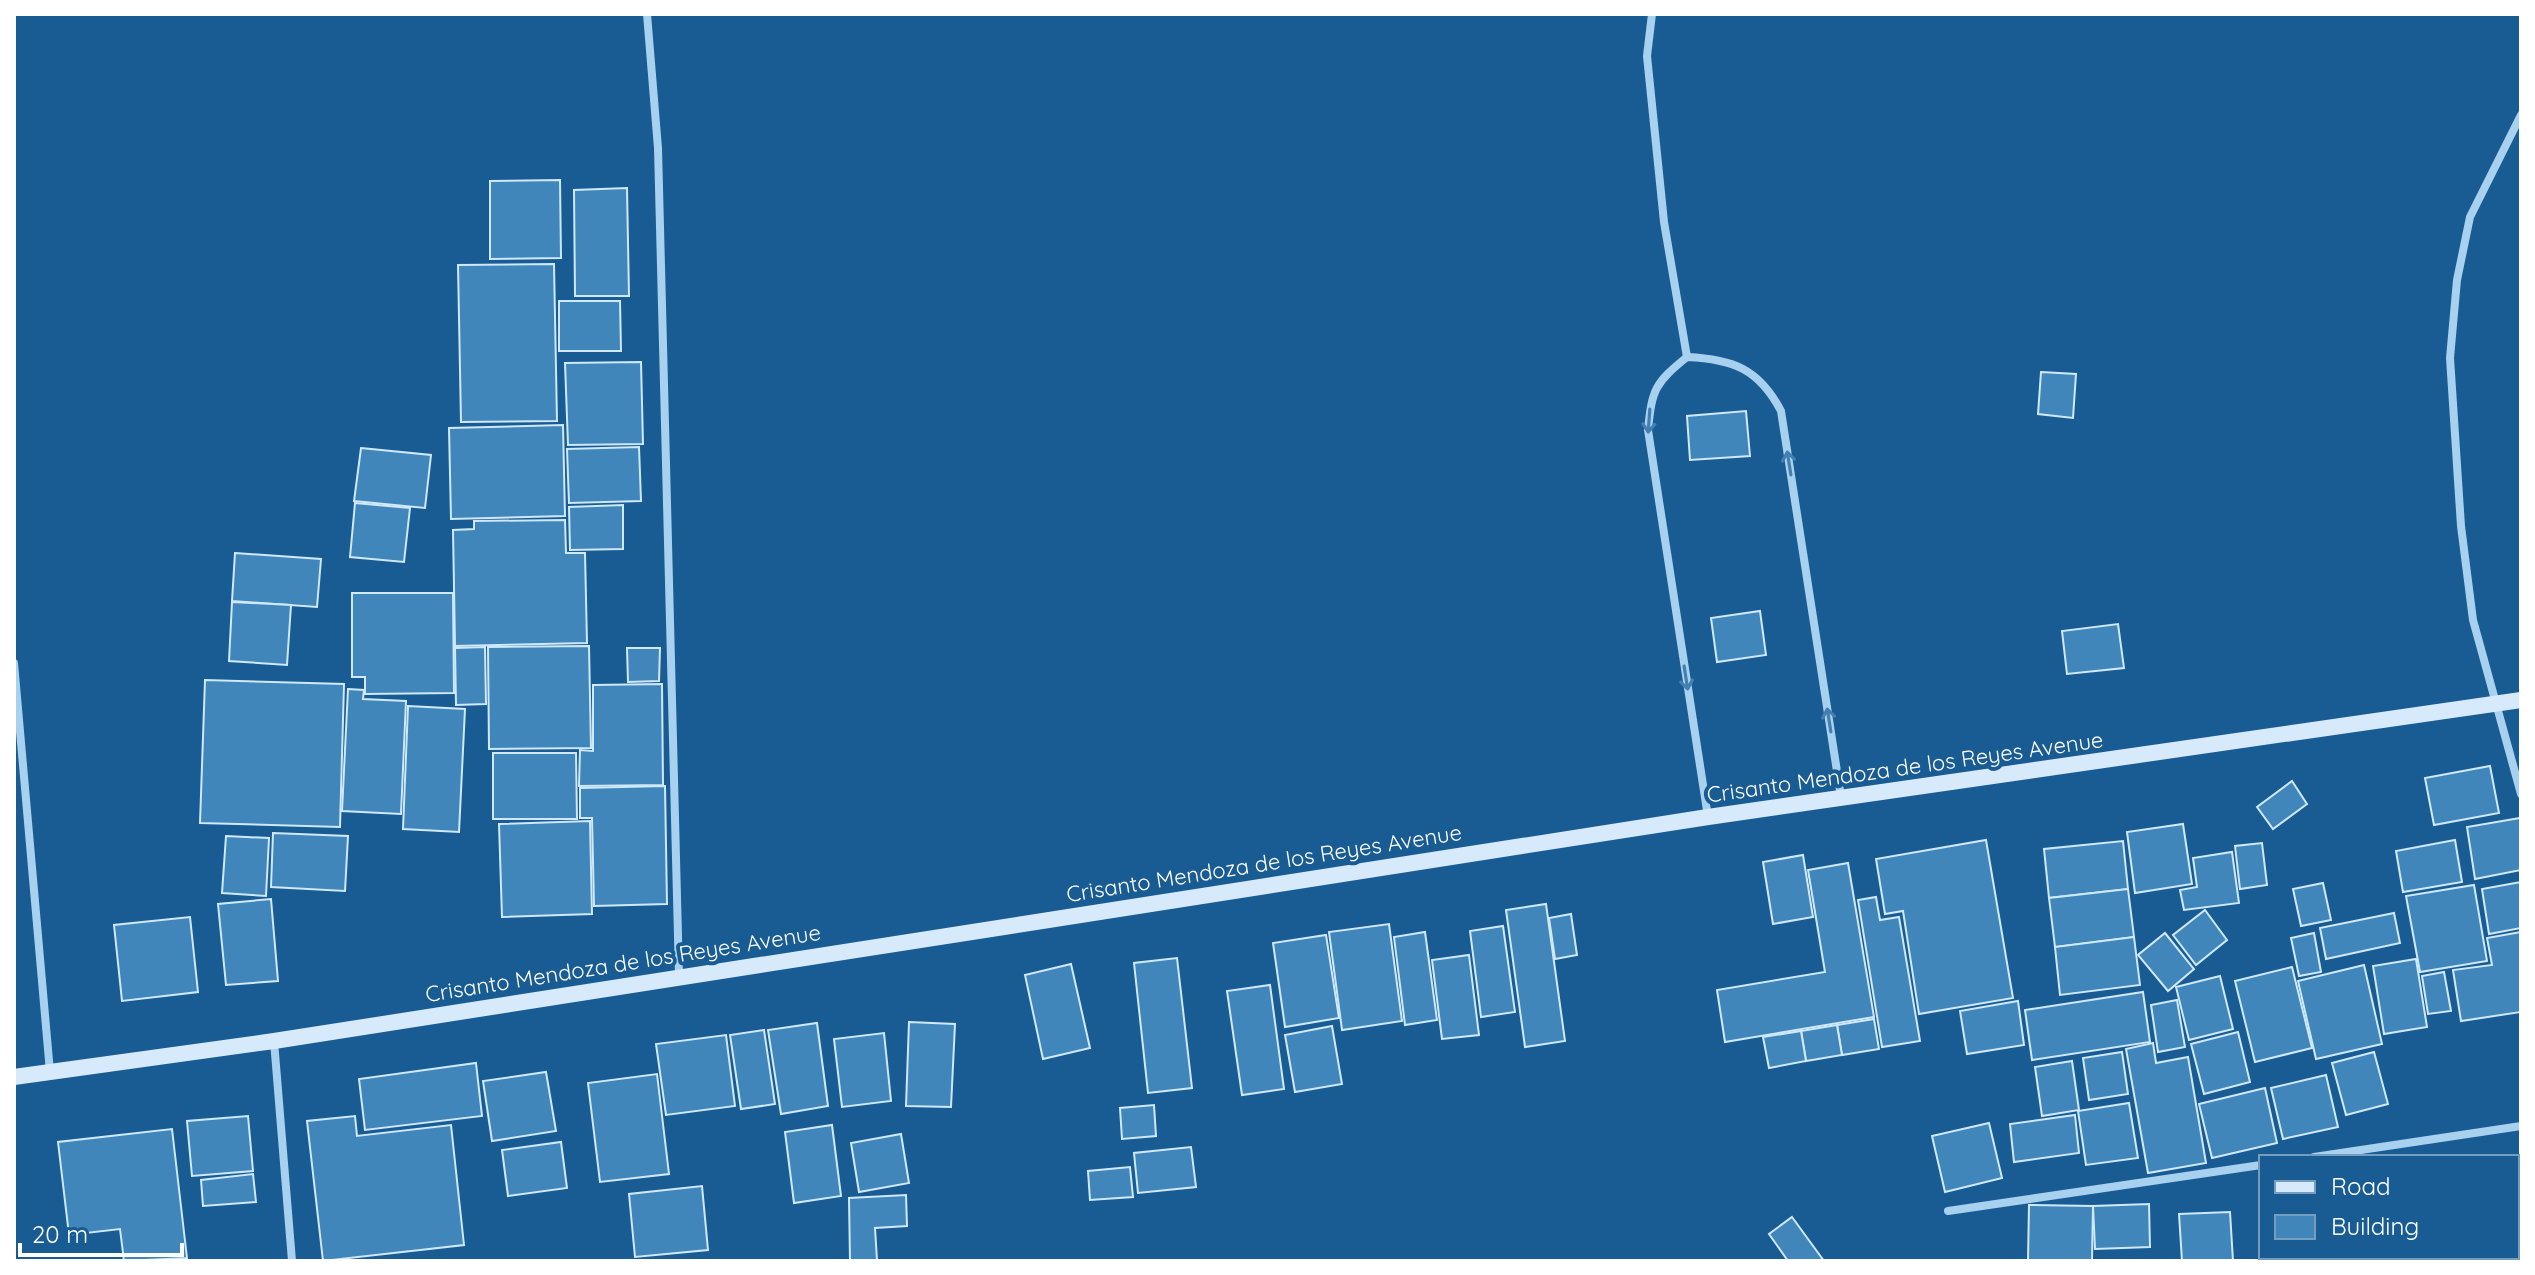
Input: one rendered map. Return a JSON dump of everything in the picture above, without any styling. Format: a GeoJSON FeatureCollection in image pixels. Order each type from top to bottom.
{"type":"FeatureCollection","features":[{"type":"Feature","properties":{"kind":"main road","name":"Crisanto Mendoza de los Reyes Avenue"},"geometry":{"type":"LineString","coordinates":[[14,1077],[274,1041],[1708,817],[2521,700]]}},
{"type":"Feature","properties":{"kind":"street"},"geometry":{"type":"LineString","coordinates":[[647,14],[658,148],[679,976]]}},
{"type":"Feature","properties":{"kind":"street"},"geometry":{"type":"LineString","coordinates":[[1652,14],[1647,56],[1650,87],[1664,222],[1687,357]]}},
{"type":"Feature","properties":{"kind":"street"},"geometry":{"type":"LineString","coordinates":[[2521,115],[2470,217],[2457,280],[2450,358],[2461,526],[2473,620],[2521,794]]}},
{"type":"Feature","properties":{"kind":"street"},"geometry":{"type":"LineString","coordinates":[[1708,817],[1648,430],[1651,399],[1662,378],[1687,357],[1713,358],[1738,365],[1770,390],[1781,411],[1841,797]]}},
{"type":"Feature","properties":{"kind":"street"},"geometry":{"type":"LineString","coordinates":[[14,663],[50,1072]]}},
{"type":"Feature","properties":{"kind":"street"},"geometry":{"type":"LineString","coordinates":[[274,1041],[292,1261]]}},
{"type":"Feature","properties":{"kind":"street"},"geometry":{"type":"LineString","coordinates":[[2327,1155],[2521,1126]]}},
{"type":"Feature","properties":{"kind":"street"},"geometry":{"type":"LineString","coordinates":[[1948,1211],[2259,1165]]}},
{"type":"Feature","properties":{"kind":"building"},"geometry":{"type":"Polygon","coordinates":[[[560,180],[561,258],[490,259],[490,181],[560,180]]]}},
{"type":"Feature","properties":{"kind":"building"},"geometry":{"type":"Polygon","coordinates":[[[627,188],[629,296],[575,296],[574,190],[627,188]]]}},
{"type":"Feature","properties":{"kind":"building"},"geometry":{"type":"Polygon","coordinates":[[[554,264],[557,421],[461,422],[458,265],[554,264]]]}},
{"type":"Feature","properties":{"kind":"building"},"geometry":{"type":"Polygon","coordinates":[[[559,301],[620,301],[621,351],[559,351],[559,301]]]}},
{"type":"Feature","properties":{"kind":"building"},"geometry":{"type":"Polygon","coordinates":[[[641,362],[643,444],[568,445],[565,363],[641,362]]]}},
{"type":"Feature","properties":{"kind":"building"},"geometry":{"type":"Polygon","coordinates":[[[2041,372],[2076,374],[2073,418],[2038,414],[2041,372]]]}},
{"type":"Feature","properties":{"kind":"building"},"geometry":{"type":"Polygon","coordinates":[[[1746,411],[1750,456],[1690,460],[1687,416],[1746,411]]]}},
{"type":"Feature","properties":{"kind":"building"},"geometry":{"type":"Polygon","coordinates":[[[563,425],[565,516],[451,519],[449,428],[563,425]]]}},
{"type":"Feature","properties":{"kind":"building"},"geometry":{"type":"Polygon","coordinates":[[[639,447],[641,501],[569,503],[567,449],[639,447]]]}},
{"type":"Feature","properties":{"kind":"building"},"geometry":{"type":"Polygon","coordinates":[[[361,448],[431,455],[425,508],[354,501],[361,448]]]}},
{"type":"Feature","properties":{"kind":"building"},"geometry":{"type":"Polygon","coordinates":[[[355,503],[410,508],[404,562],[350,557],[355,503]]]}},
{"type":"Feature","properties":{"kind":"building"},"geometry":{"type":"Polygon","coordinates":[[[623,505],[623,549],[570,550],[569,507],[623,505]]]}},
{"type":"Feature","properties":{"kind":"building"},"geometry":{"type":"Polygon","coordinates":[[[565,520],[566,553],[585,553],[587,643],[455,646],[453,530],[474,529],[474,521],[565,520]]]}},
{"type":"Feature","properties":{"kind":"building"},"geometry":{"type":"Polygon","coordinates":[[[235,553],[321,559],[317,607],[232,601],[235,553]]]}},
{"type":"Feature","properties":{"kind":"building"},"geometry":{"type":"Polygon","coordinates":[[[352,593],[453,593],[454,693],[365,694],[365,677],[352,677],[352,593]]]}},
{"type":"Feature","properties":{"kind":"building"},"geometry":{"type":"Polygon","coordinates":[[[232,602],[291,605],[287,665],[229,661],[232,602]]]}},
{"type":"Feature","properties":{"kind":"building"},"geometry":{"type":"Polygon","coordinates":[[[1760,611],[1766,655],[1717,662],[1711,618],[1760,611]]]}},
{"type":"Feature","properties":{"kind":"building"},"geometry":{"type":"Polygon","coordinates":[[[2118,624],[2124,668],[2067,674],[2062,631],[2118,624]]]}},
{"type":"Feature","properties":{"kind":"building"},"geometry":{"type":"Polygon","coordinates":[[[589,646],[591,748],[489,749],[488,647],[589,646]]]}},
{"type":"Feature","properties":{"kind":"building"},"geometry":{"type":"Polygon","coordinates":[[[485,647],[486,704],[456,705],[455,648],[485,647]]]}},
{"type":"Feature","properties":{"kind":"building"},"geometry":{"type":"Polygon","coordinates":[[[627,648],[660,648],[659,681],[628,682],[627,648]]]}},
{"type":"Feature","properties":{"kind":"building"},"geometry":{"type":"Polygon","coordinates":[[[205,680],[344,684],[340,827],[200,823],[205,680]]]}},
{"type":"Feature","properties":{"kind":"building"},"geometry":{"type":"Polygon","coordinates":[[[662,684],[663,785],[579,786],[580,750],[593,751],[593,685],[662,684]]]}},
{"type":"Feature","properties":{"kind":"building"},"geometry":{"type":"Polygon","coordinates":[[[348,689],[364,690],[363,699],[406,701],[401,814],[342,811],[348,689]]]}},
{"type":"Feature","properties":{"kind":"building"},"geometry":{"type":"Polygon","coordinates":[[[408,706],[465,709],[459,832],[403,829],[408,706]]]}},
{"type":"Feature","properties":{"kind":"building"},"geometry":{"type":"Polygon","coordinates":[[[493,753],[576,753],[577,819],[493,819],[493,753]]]}},
{"type":"Feature","properties":{"kind":"building"},"geometry":{"type":"Polygon","coordinates":[[[2490,766],[2499,813],[2434,825],[2425,778],[2490,766]]]}},
{"type":"Feature","properties":{"kind":"building"},"geometry":{"type":"Polygon","coordinates":[[[2292,781],[2307,804],[2273,829],[2257,807],[2292,781]]]}},
{"type":"Feature","properties":{"kind":"building"},"geometry":{"type":"Polygon","coordinates":[[[665,786],[667,904],[594,906],[592,818],[580,818],[580,788],[665,786]]]}},
{"type":"Feature","properties":{"kind":"building"},"geometry":{"type":"Polygon","coordinates":[[[2520,818],[2521,870],[2475,879],[2467,827],[2520,818]]]}},
{"type":"Feature","properties":{"kind":"building"},"geometry":{"type":"Polygon","coordinates":[[[590,821],[592,914],[502,917],[499,824],[590,821]]]}},
{"type":"Feature","properties":{"kind":"building"},"geometry":{"type":"Polygon","coordinates":[[[2183,824],[2192,884],[2135,893],[2127,832],[2183,824]]]}},
{"type":"Feature","properties":{"kind":"building"},"geometry":{"type":"Polygon","coordinates":[[[273,833],[348,836],[345,891],[271,887],[273,833]]]}},
{"type":"Feature","properties":{"kind":"building"},"geometry":{"type":"Polygon","coordinates":[[[226,836],[269,838],[266,896],[222,893],[226,836]]]}},
{"type":"Feature","properties":{"kind":"building"},"geometry":{"type":"Polygon","coordinates":[[[1986,840],[2013,998],[1919,1014],[1903,911],[1885,914],[1876,859],[1986,840]]]}},
{"type":"Feature","properties":{"kind":"building"},"geometry":{"type":"Polygon","coordinates":[[[2455,840],[2462,882],[2403,892],[2396,851],[2455,840]]]}},
{"type":"Feature","properties":{"kind":"building"},"geometry":{"type":"Polygon","coordinates":[[[2123,841],[2128,889],[2049,898],[2044,849],[2123,841]]]}},
{"type":"Feature","properties":{"kind":"building"},"geometry":{"type":"Polygon","coordinates":[[[2262,843],[2267,885],[2240,889],[2235,846],[2262,843]]]}},
{"type":"Feature","properties":{"kind":"building"},"geometry":{"type":"Polygon","coordinates":[[[2232,852],[2239,903],[2184,910],[2180,890],[2197,887],[2193,858],[2232,852]]]}},
{"type":"Feature","properties":{"kind":"building"},"geometry":{"type":"Polygon","coordinates":[[[1803,855],[1813,917],[1773,924],[1763,862],[1803,855]]]}},
{"type":"Feature","properties":{"kind":"building"},"geometry":{"type":"Polygon","coordinates":[[[1848,863],[1874,1017],[1725,1042],[1717,990],[1825,972],[1808,870],[1848,863]]]}},
{"type":"Feature","properties":{"kind":"building"},"geometry":{"type":"Polygon","coordinates":[[[2521,882],[2521,928],[2489,934],[2482,889],[2521,882]]]}},
{"type":"Feature","properties":{"kind":"building"},"geometry":{"type":"Polygon","coordinates":[[[2323,883],[2331,920],[2301,926],[2293,889],[2323,883]]]}},
{"type":"Feature","properties":{"kind":"building"},"geometry":{"type":"Polygon","coordinates":[[[2474,885],[2487,961],[2420,972],[2406,896],[2474,885]]]}},
{"type":"Feature","properties":{"kind":"building"},"geometry":{"type":"Polygon","coordinates":[[[2128,889],[2134,937],[2055,947],[2049,898],[2128,889]]]}},
{"type":"Feature","properties":{"kind":"building"},"geometry":{"type":"Polygon","coordinates":[[[1876,897],[1880,920],[1899,917],[1920,1041],[1882,1047],[1858,900],[1876,897]]]}},
{"type":"Feature","properties":{"kind":"building"},"geometry":{"type":"Polygon","coordinates":[[[271,899],[278,981],[226,985],[218,904],[271,899]]]}},
{"type":"Feature","properties":{"kind":"building"},"geometry":{"type":"Polygon","coordinates":[[[1546,904],[1565,1041],[1525,1047],[1506,910],[1546,904]]]}},
{"type":"Feature","properties":{"kind":"building"},"geometry":{"type":"Polygon","coordinates":[[[2205,910],[2227,940],[2196,965],[2173,935],[2205,910]]]}},
{"type":"Feature","properties":{"kind":"building"},"geometry":{"type":"Polygon","coordinates":[[[2394,913],[2400,943],[2326,959],[2320,928],[2394,913]]]}},
{"type":"Feature","properties":{"kind":"building"},"geometry":{"type":"Polygon","coordinates":[[[1571,914],[1577,955],[1555,959],[1549,918],[1571,914]]]}},
{"type":"Feature","properties":{"kind":"building"},"geometry":{"type":"Polygon","coordinates":[[[190,917],[198,992],[122,1001],[114,925],[190,917]]]}},
{"type":"Feature","properties":{"kind":"building"},"geometry":{"type":"Polygon","coordinates":[[[1389,924],[1402,1021],[1342,1030],[1329,932],[1389,924]]]}},
{"type":"Feature","properties":{"kind":"building"},"geometry":{"type":"Polygon","coordinates":[[[1503,926],[1515,1012],[1481,1017],[1470,931],[1503,926]]]}},
{"type":"Feature","properties":{"kind":"building"},"geometry":{"type":"Polygon","coordinates":[[[1425,932],[1437,1020],[1405,1025],[1394,937],[1425,932]]]}},
{"type":"Feature","properties":{"kind":"building"},"geometry":{"type":"Polygon","coordinates":[[[2521,932],[2521,1012],[2461,1021],[2453,970],[2492,965],[2487,938],[2521,932]]]}},
{"type":"Feature","properties":{"kind":"building"},"geometry":{"type":"Polygon","coordinates":[[[2165,933],[2194,969],[2168,991],[2138,955],[2165,933]]]}},
{"type":"Feature","properties":{"kind":"building"},"geometry":{"type":"Polygon","coordinates":[[[2314,933],[2321,972],[2299,976],[2291,938],[2314,933]]]}},
{"type":"Feature","properties":{"kind":"building"},"geometry":{"type":"Polygon","coordinates":[[[1326,935],[1339,1018],[1285,1027],[1273,943],[1326,935]]]}},
{"type":"Feature","properties":{"kind":"building"},"geometry":{"type":"Polygon","coordinates":[[[2134,937],[2140,985],[2060,995],[2055,947],[2134,937]]]}},
{"type":"Feature","properties":{"kind":"building"},"geometry":{"type":"Polygon","coordinates":[[[1469,955],[1479,1035],[1442,1039],[1432,960],[1469,955]]]}},
{"type":"Feature","properties":{"kind":"building"},"geometry":{"type":"Polygon","coordinates":[[[1177,958],[1192,1088],[1148,1093],[1134,963],[1177,958]]]}},
{"type":"Feature","properties":{"kind":"building"},"geometry":{"type":"Polygon","coordinates":[[[2416,959],[2427,1027],[2384,1034],[2373,966],[2416,959]]]}},
{"type":"Feature","properties":{"kind":"building"},"geometry":{"type":"Polygon","coordinates":[[[1071,964],[1090,1048],[1043,1059],[1025,975],[1071,964]]]}},
{"type":"Feature","properties":{"kind":"building"},"geometry":{"type":"Polygon","coordinates":[[[2364,965],[2382,1044],[2316,1059],[2298,981],[2364,965]]]}},
{"type":"Feature","properties":{"kind":"building"},"geometry":{"type":"Polygon","coordinates":[[[2292,967],[2312,1048],[2255,1062],[2235,981],[2292,967]]]}},
{"type":"Feature","properties":{"kind":"building"},"geometry":{"type":"Polygon","coordinates":[[[2444,972],[2451,1011],[2428,1014],[2422,976],[2444,972]]]}},
{"type":"Feature","properties":{"kind":"building"},"geometry":{"type":"Polygon","coordinates":[[[2220,976],[2233,1029],[2189,1040],[2176,987],[2220,976]]]}},
{"type":"Feature","properties":{"kind":"building"},"geometry":{"type":"Polygon","coordinates":[[[1270,985],[1284,1089],[1242,1095],[1227,991],[1270,985]]]}},
{"type":"Feature","properties":{"kind":"building"},"geometry":{"type":"Polygon","coordinates":[[[2143,992],[2150,1042],[2032,1060],[2025,1010],[2143,992]]]}},
{"type":"Feature","properties":{"kind":"building"},"geometry":{"type":"Polygon","coordinates":[[[2177,1000],[2185,1047],[2158,1052],[2151,1005],[2177,1000]]]}},
{"type":"Feature","properties":{"kind":"building"},"geometry":{"type":"Polygon","coordinates":[[[2018,1001],[2024,1045],[1967,1054],[1960,1011],[2018,1001]]]}},
{"type":"Feature","properties":{"kind":"building"},"geometry":{"type":"Polygon","coordinates":[[[1874,1019],[1879,1049],[1842,1055],[1837,1025],[1874,1019]]]}},
{"type":"Feature","properties":{"kind":"building"},"geometry":{"type":"Polygon","coordinates":[[[909,1022],[955,1024],[951,1107],[906,1106],[909,1022]]]}},
{"type":"Feature","properties":{"kind":"building"},"geometry":{"type":"Polygon","coordinates":[[[817,1023],[828,1106],[781,1114],[768,1030],[817,1023]]]}},
{"type":"Feature","properties":{"kind":"building"},"geometry":{"type":"Polygon","coordinates":[[[1837,1025],[1842,1055],[1806,1061],[1801,1031],[1837,1025]]]}},
{"type":"Feature","properties":{"kind":"building"},"geometry":{"type":"Polygon","coordinates":[[[1332,1026],[1342,1084],[1295,1092],[1285,1035],[1332,1026]]]}},
{"type":"Feature","properties":{"kind":"building"},"geometry":{"type":"Polygon","coordinates":[[[764,1030],[775,1104],[741,1109],[730,1035],[764,1030]]]}},
{"type":"Feature","properties":{"kind":"building"},"geometry":{"type":"Polygon","coordinates":[[[1801,1031],[1806,1061],[1769,1068],[1763,1037],[1801,1031]]]}},
{"type":"Feature","properties":{"kind":"building"},"geometry":{"type":"Polygon","coordinates":[[[2238,1032],[2250,1082],[2204,1094],[2191,1044],[2238,1032]]]}},
{"type":"Feature","properties":{"kind":"building"},"geometry":{"type":"Polygon","coordinates":[[[884,1033],[891,1101],[842,1107],[834,1039],[884,1033]]]}},
{"type":"Feature","properties":{"kind":"building"},"geometry":{"type":"Polygon","coordinates":[[[726,1035],[735,1106],[666,1115],[656,1044],[726,1035]]]}},
{"type":"Feature","properties":{"kind":"building"},"geometry":{"type":"Polygon","coordinates":[[[2153,1043],[2156,1063],[2188,1057],[2206,1163],[2148,1173],[2126,1049],[2153,1043]]]}},
{"type":"Feature","properties":{"kind":"building"},"geometry":{"type":"Polygon","coordinates":[[[2122,1052],[2128,1094],[2089,1100],[2083,1058],[2122,1052]]]}},
{"type":"Feature","properties":{"kind":"building"},"geometry":{"type":"Polygon","coordinates":[[[2374,1052],[2388,1104],[2346,1115],[2332,1063],[2374,1052]]]}},
{"type":"Feature","properties":{"kind":"building"},"geometry":{"type":"Polygon","coordinates":[[[2072,1061],[2079,1110],[2042,1116],[2035,1067],[2072,1061]]]}},
{"type":"Feature","properties":{"kind":"building"},"geometry":{"type":"Polygon","coordinates":[[[476,1063],[482,1116],[365,1130],[359,1079],[476,1063]]]}},
{"type":"Feature","properties":{"kind":"building"},"geometry":{"type":"Polygon","coordinates":[[[546,1072],[556,1131],[492,1141],[483,1081],[546,1072]]]}},
{"type":"Feature","properties":{"kind":"building"},"geometry":{"type":"Polygon","coordinates":[[[657,1074],[669,1174],[600,1182],[588,1083],[657,1074]]]}},
{"type":"Feature","properties":{"kind":"building"},"geometry":{"type":"Polygon","coordinates":[[[2326,1075],[2338,1127],[2283,1139],[2271,1088],[2326,1075]]]}},
{"type":"Feature","properties":{"kind":"building"},"geometry":{"type":"Polygon","coordinates":[[[2265,1088],[2277,1143],[2212,1158],[2199,1104],[2265,1088]]]}},
{"type":"Feature","properties":{"kind":"building"},"geometry":{"type":"Polygon","coordinates":[[[2129,1103],[2138,1158],[2086,1165],[2078,1111],[2129,1103]]]}},
{"type":"Feature","properties":{"kind":"building"},"geometry":{"type":"Polygon","coordinates":[[[1154,1105],[1156,1136],[1122,1139],[1120,1108],[1154,1105]]]}},
{"type":"Feature","properties":{"kind":"building"},"geometry":{"type":"Polygon","coordinates":[[[2075,1115],[2079,1153],[2014,1162],[2010,1124],[2075,1115]]]}},
{"type":"Feature","properties":{"kind":"building"},"geometry":{"type":"Polygon","coordinates":[[[248,1116],[253,1171],[192,1176],[187,1121],[248,1116]]]}},
{"type":"Feature","properties":{"kind":"building"},"geometry":{"type":"Polygon","coordinates":[[[355,1116],[357,1136],[451,1125],[464,1245],[323,1261],[307,1121],[355,1116]]]}},
{"type":"Feature","properties":{"kind":"building"},"geometry":{"type":"Polygon","coordinates":[[[1989,1123],[2002,1178],[1945,1192],[1932,1136],[1989,1123]]]}},
{"type":"Feature","properties":{"kind":"building"},"geometry":{"type":"Polygon","coordinates":[[[832,1125],[841,1196],[794,1203],[785,1132],[832,1125]]]}},
{"type":"Feature","properties":{"kind":"building"},"geometry":{"type":"Polygon","coordinates":[[[172,1129],[187,1258],[124,1261],[120,1229],[69,1235],[58,1142],[172,1129]]]}},
{"type":"Feature","properties":{"kind":"building"},"geometry":{"type":"Polygon","coordinates":[[[901,1134],[909,1183],[859,1192],[851,1143],[901,1134]]]}},
{"type":"Feature","properties":{"kind":"building"},"geometry":{"type":"Polygon","coordinates":[[[561,1142],[567,1188],[508,1196],[502,1150],[561,1142]]]}},
{"type":"Feature","properties":{"kind":"building"},"geometry":{"type":"Polygon","coordinates":[[[1191,1147],[1196,1187],[1138,1193],[1134,1153],[1191,1147]]]}},
{"type":"Feature","properties":{"kind":"building"},"geometry":{"type":"Polygon","coordinates":[[[1130,1167],[1133,1197],[1090,1200],[1088,1171],[1130,1167]]]}},
{"type":"Feature","properties":{"kind":"building"},"geometry":{"type":"Polygon","coordinates":[[[253,1174],[256,1202],[203,1206],[201,1180],[253,1174]]]}},
{"type":"Feature","properties":{"kind":"building"},"geometry":{"type":"Polygon","coordinates":[[[702,1186],[708,1250],[635,1257],[629,1194],[702,1186]]]}},
{"type":"Feature","properties":{"kind":"building"},"geometry":{"type":"Polygon","coordinates":[[[906,1195],[907,1226],[875,1228],[877,1260],[850,1261],[849,1198],[906,1195]]]}},
{"type":"Feature","properties":{"kind":"building"},"geometry":{"type":"Polygon","coordinates":[[[2149,1204],[2150,1247],[2095,1249],[2093,1206],[2149,1204]]]}},
{"type":"Feature","properties":{"kind":"building"},"geometry":{"type":"Polygon","coordinates":[[[2029,1205],[2093,1206],[2092,1261],[2028,1261],[2029,1205]]]}},
{"type":"Feature","properties":{"kind":"building"},"geometry":{"type":"Polygon","coordinates":[[[2230,1212],[2233,1261],[2182,1261],[2179,1214],[2230,1212]]]}},
{"type":"Feature","properties":{"kind":"building"},"geometry":{"type":"Polygon","coordinates":[[[1792,1217],[1824,1261],[1788,1261],[1769,1234],[1792,1217]]]}}]}
